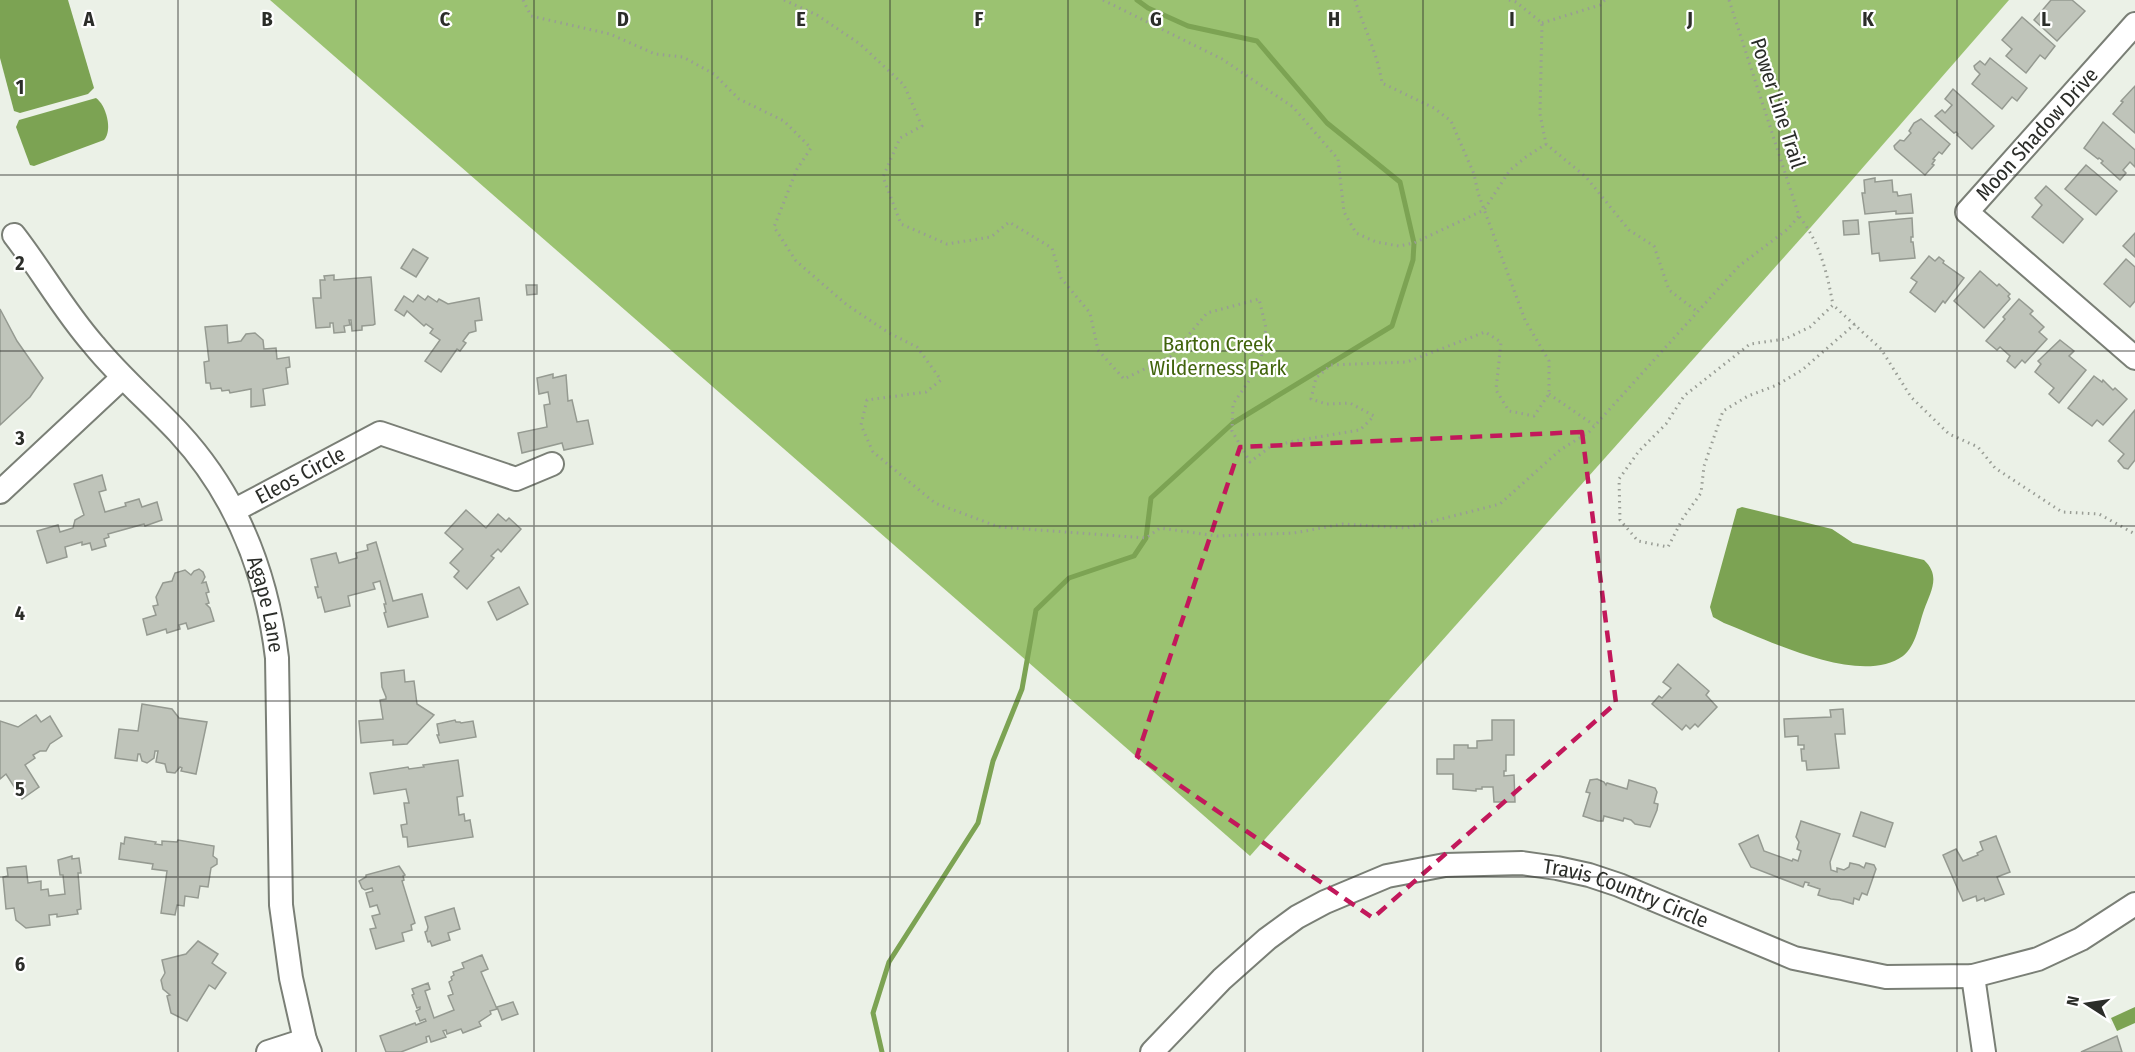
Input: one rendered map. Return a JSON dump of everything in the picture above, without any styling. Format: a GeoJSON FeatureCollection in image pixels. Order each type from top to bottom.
{"type":"FeatureCollection","features":[{"type":"Feature","properties":{"kind":"street","name":"Moon Shadow Drive"},"geometry":{"type":"LineString","coordinates":[[2135,24],[1967,212],[2135,358]]}},
{"type":"Feature","properties":{"kind":"street","name":"Agape Lane"},"geometry":{"type":"LineString","coordinates":[[14,235],[38,266],[73,321],[122,378],[180,434],[211,474],[235,510],[256,560],[266,593],[278,658],[280,905],[291,978],[308,1046]]}},
{"type":"Feature","properties":{"kind":"street"},"geometry":{"type":"LineString","coordinates":[[0,492],[122,378]]}},
{"type":"Feature","properties":{"kind":"street","name":"Eleos Circle"},"geometry":{"type":"LineString","coordinates":[[235,510],[380,433],[516,479],[552,464]]}},
{"type":"Feature","properties":{"kind":"street","name":"Travis Country Circle"},"geometry":{"type":"LineString","coordinates":[[1152,1052],[1222,979],[1267,939],[1297,917],[1325,902],[1388,876],[1445,865],[1522,863],[1589,875],[1619,885],[1794,958],[1886,977],[1973,976],[2038,958],[2080,939],[2135,904]]}},
{"type":"Feature","properties":{"kind":"street"},"geometry":{"type":"LineString","coordinates":[[1973,976],[1984,1052]]}},
{"type":"Feature","properties":{"kind":"street"},"geometry":{"type":"LineString","coordinates":[[268,1052],[308,1046]]}},
{"type":"Feature","properties":{"kind":"path"},"geometry":{"type":"LineString","coordinates":[[523,0],[531,16],[610,34],[655,54],[683,57],[714,74],[739,99],[784,121],[811,148],[797,169],[774,227],[796,261],[847,305],[889,333],[917,346],[941,380],[926,392],[867,400],[861,425],[873,452],[935,503],[999,527],[1146,538],[1160,528],[1217,536],[1294,532],[1343,524],[1406,528],[1500,504],[1560,450],[1589,432],[1739,266],[1788,229],[1799,216]]}},
{"type":"Feature","properties":{"kind":"path"},"geometry":{"type":"LineString","coordinates":[[784,0],[817,15],[860,44],[904,85],[922,126],[900,138],[883,177],[901,224],[947,244],[991,237],[1009,222],[1052,248],[1061,278],[1090,313],[1098,350],[1124,379],[1171,356],[1207,313],[1259,299],[1266,328],[1260,365],[1233,404],[1232,431],[1250,462],[1270,447],[1360,430],[1374,416],[1350,403],[1326,404],[1311,399],[1316,378],[1330,365],[1407,362],[1485,332],[1501,342],[1496,390],[1509,411],[1534,416],[1549,394],[1549,361],[1525,320],[1478,193],[1474,174],[1451,121],[1434,108],[1382,83],[1379,63],[1355,0]]}},
{"type":"Feature","properties":{"kind":"path"},"geometry":{"type":"LineString","coordinates":[[1103,0],[1222,59],[1293,107],[1338,159],[1344,212],[1356,233],[1376,242],[1399,246],[1414,243],[1484,210],[1510,170],[1546,144]]}},
{"type":"Feature","properties":{"kind":"path"},"geometry":{"type":"LineString","coordinates":[[1509,0],[1516,2],[1542,24]]}},
{"type":"Feature","properties":{"kind":"path"},"geometry":{"type":"LineString","coordinates":[[1542,24],[1600,4],[1605,0]]}},
{"type":"Feature","properties":{"kind":"path","name":"Power Line Trail"},"geometry":{"type":"LineString","coordinates":[[1729,0],[1799,216],[1813,234],[1828,279],[1833,305]]}},
{"type":"Feature","properties":{"kind":"path"},"geometry":{"type":"LineString","coordinates":[[1542,24],[1540,114],[1546,144],[1586,177],[1629,230],[1654,246],[1669,290],[1698,312]]}},
{"type":"Feature","properties":{"kind":"path"},"geometry":{"type":"LineString","coordinates":[[1855,324],[1802,370],[1723,411],[1704,466],[1701,493],[1683,519],[1668,548],[1638,541],[1620,520],[1618,479],[1639,451],[1666,424],[1684,396],[1750,344],[1785,339],[1810,327],[1833,305],[1855,324],[1881,349],[1911,396],[1949,434],[1978,447],[1995,468],[2062,512],[2099,514],[2135,534]]}},
{"type":"Feature","properties":{"kind":"path"},"geometry":{"type":"LineString","coordinates":[[1549,394],[1594,425]]}},
{"type":"Feature","properties":{"kind":"highlighted area"},"geometry":{"type":"Polygon","coordinates":[[[1582,432],[1616,703],[1373,918],[1137,756],[1240,447],[1582,432]]]}},
{"type":"Feature","properties":{"kind":"green space","name":"Barton Creek Wilderness Park"},"geometry":{"type":"Polygon","coordinates":[[[270,0],[2009,0],[1811,227],[1250,856],[270,0]]]}},
{"type":"Feature","properties":{"kind":"shaded area"},"geometry":{"type":"Polygon","coordinates":[[[0,0],[68,0],[94,88],[88,94],[20,113],[14,111],[0,58],[0,0]]]}},
{"type":"Feature","properties":{"kind":"shaded area"},"geometry":{"type":"Polygon","coordinates":[[[96,98],[103,106],[107,118],[108,130],[104,140],[34,166],[30,165],[16,127],[19,120],[96,98]]]}},
{"type":"Feature","properties":{"kind":"shaded area"},"geometry":{"type":"Polygon","coordinates":[[[1742,507],[1832,529],[1853,543],[1924,560],[1932,572],[1932,590],[1916,635],[1907,652],[1885,664],[1863,666],[1839,664],[1789,649],[1713,617],[1710,607],[1737,509],[1742,507]]]}},
{"type":"Feature","properties":{"kind":"shaded area"},"geometry":{"type":"Polygon","coordinates":[[[2135,1007],[2135,1023],[2117,1031],[2111,1018],[2135,1007]]]}},
{"type":"Feature","properties":{"kind":"building"},"geometry":{"type":"Polygon","coordinates":[[[2051,0],[2072,0],[2085,11],[2057,41],[2034,20],[2051,0]]]}},
{"type":"Feature","properties":{"kind":"building"},"geometry":{"type":"Polygon","coordinates":[[[2022,17],[2055,46],[2045,59],[2040,55],[2026,73],[2006,56],[2012,49],[2002,40],[2022,17]]]}},
{"type":"Feature","properties":{"kind":"building"},"geometry":{"type":"Polygon","coordinates":[[[1990,58],[2027,88],[2017,101],[2012,97],[2002,109],[1972,84],[1980,74],[1974,66],[1980,61],[1985,65],[1990,58]]]}},
{"type":"Feature","properties":{"kind":"building"},"geometry":{"type":"Polygon","coordinates":[[[2135,86],[2135,133],[2113,114],[2135,86]]]}},
{"type":"Feature","properties":{"kind":"building"},"geometry":{"type":"Polygon","coordinates":[[[1953,89],[1994,126],[1972,149],[1956,132],[1954,133],[1935,116],[1942,110],[1945,113],[1952,105],[1945,99],[1953,89]]]}},
{"type":"Feature","properties":{"kind":"building"},"geometry":{"type":"Polygon","coordinates":[[[1921,119],[1950,144],[1942,154],[1939,152],[1933,159],[1935,160],[1932,164],[1934,165],[1925,175],[1894,146],[1900,140],[1904,141],[1911,133],[1909,131],[1914,123],[1921,119]]]}},
{"type":"Feature","properties":{"kind":"building"},"geometry":{"type":"Polygon","coordinates":[[[2103,122],[2135,150],[2135,167],[2130,162],[2123,170],[2126,173],[2120,180],[2101,163],[2103,161],[2084,148],[2103,122]]]}},
{"type":"Feature","properties":{"kind":"building"},"geometry":{"type":"Polygon","coordinates":[[[2086,165],[2117,191],[2096,215],[2065,189],[2086,165]]]}},
{"type":"Feature","properties":{"kind":"building"},"geometry":{"type":"Polygon","coordinates":[[[1875,178],[1875,182],[1892,180],[1893,192],[1897,192],[1898,196],[1911,194],[1913,213],[1896,214],[1896,211],[1865,214],[1862,193],[1865,193],[1864,180],[1875,178]]]}},
{"type":"Feature","properties":{"kind":"building"},"geometry":{"type":"Polygon","coordinates":[[[2046,186],[2083,219],[2063,243],[2032,217],[2042,205],[2035,198],[2046,186]]]}},
{"type":"Feature","properties":{"kind":"building"},"geometry":{"type":"Polygon","coordinates":[[[1912,218],[1911,242],[1913,242],[1915,258],[1880,261],[1879,253],[1872,254],[1869,222],[1912,218]]]}},
{"type":"Feature","properties":{"kind":"building"},"geometry":{"type":"Polygon","coordinates":[[[1858,220],[1859,234],[1844,235],[1843,221],[1858,220]]]}},
{"type":"Feature","properties":{"kind":"building"},"geometry":{"type":"Polygon","coordinates":[[[2135,233],[2135,257],[2123,246],[2135,233]]]}},
{"type":"Feature","properties":{"kind":"building"},"geometry":{"type":"Polygon","coordinates":[[[413,249],[428,258],[416,277],[401,268],[413,249]]]}},
{"type":"Feature","properties":{"kind":"building"},"geometry":{"type":"Polygon","coordinates":[[[1929,256],[1935,261],[1939,257],[1944,261],[1943,263],[1964,278],[1935,312],[1910,292],[1917,282],[1911,278],[1929,256]]]}},
{"type":"Feature","properties":{"kind":"building"},"geometry":{"type":"Polygon","coordinates":[[[2126,259],[2135,267],[2135,301],[2130,307],[2104,284],[2126,259]]]}},
{"type":"Feature","properties":{"kind":"building"},"geometry":{"type":"Polygon","coordinates":[[[1980,271],[2010,294],[2008,296],[2010,299],[1984,328],[1954,301],[1980,271]]]}},
{"type":"Feature","properties":{"kind":"building"},"geometry":{"type":"Polygon","coordinates":[[[334,275],[334,280],[371,277],[375,324],[362,326],[362,330],[352,331],[351,320],[349,320],[350,325],[344,326],[345,332],[334,333],[333,323],[330,323],[330,327],[316,328],[313,298],[321,298],[320,280],[325,280],[324,276],[334,275]]]}},
{"type":"Feature","properties":{"kind":"building"},"geometry":{"type":"Polygon","coordinates":[[[526,285],[537,285],[537,294],[527,295],[526,285]]]}},
{"type":"Feature","properties":{"kind":"building"},"geometry":{"type":"Polygon","coordinates":[[[418,295],[425,300],[428,296],[437,302],[439,299],[448,304],[479,298],[482,320],[475,321],[476,331],[469,333],[463,341],[466,343],[460,351],[457,349],[441,372],[425,361],[440,340],[430,333],[433,329],[426,324],[424,326],[407,311],[404,316],[395,310],[404,296],[413,302],[418,295]]]}},
{"type":"Feature","properties":{"kind":"building"},"geometry":{"type":"Polygon","coordinates":[[[2019,299],[2033,311],[2030,314],[2044,327],[2039,332],[2047,339],[2025,363],[2022,360],[2015,368],[2007,361],[2010,356],[2000,347],[1997,350],[1986,341],[2019,299]]]}},
{"type":"Feature","properties":{"kind":"building"},"geometry":{"type":"Polygon","coordinates":[[[0,309],[17,341],[43,378],[30,397],[0,425],[0,309]]]}},
{"type":"Feature","properties":{"kind":"building"},"geometry":{"type":"Polygon","coordinates":[[[227,325],[228,343],[241,341],[246,334],[255,333],[263,340],[264,349],[276,348],[277,359],[289,357],[290,367],[286,368],[288,384],[263,389],[265,405],[251,407],[251,389],[230,393],[229,390],[222,391],[221,388],[211,389],[210,383],[206,383],[204,362],[209,361],[205,327],[227,325]]]}},
{"type":"Feature","properties":{"kind":"building"},"geometry":{"type":"Polygon","coordinates":[[[2060,340],[2074,351],[2069,356],[2086,370],[2059,403],[2049,394],[2054,388],[2035,372],[2041,364],[2038,361],[2060,340]]]}},
{"type":"Feature","properties":{"kind":"building"},"geometry":{"type":"Polygon","coordinates":[[[553,374],[553,378],[566,375],[568,401],[572,400],[577,422],[588,420],[593,444],[564,450],[562,443],[522,453],[518,433],[547,427],[544,405],[550,404],[548,392],[539,394],[537,378],[553,374]]]}},
{"type":"Feature","properties":{"kind":"building"},"geometry":{"type":"Polygon","coordinates":[[[2094,376],[2102,382],[2103,380],[2113,390],[2115,388],[2127,399],[2103,425],[2097,420],[2092,426],[2068,408],[2094,376]]]}},
{"type":"Feature","properties":{"kind":"building"},"geometry":{"type":"Polygon","coordinates":[[[2135,410],[2135,460],[2128,469],[2118,461],[2124,454],[2109,441],[2135,410]]]}},
{"type":"Feature","properties":{"kind":"building"},"geometry":{"type":"Polygon","coordinates":[[[102,475],[106,490],[99,492],[105,512],[126,506],[125,503],[139,499],[142,507],[157,502],[162,520],[108,534],[109,537],[104,539],[106,546],[92,550],[90,543],[82,545],[82,542],[65,547],[67,557],[47,563],[37,531],[58,525],[60,532],[73,528],[75,520],[84,515],[74,484],[102,475]]]}},
{"type":"Feature","properties":{"kind":"building"},"geometry":{"type":"Polygon","coordinates":[[[466,510],[486,528],[498,514],[506,521],[509,518],[521,529],[501,552],[498,549],[491,556],[494,558],[467,589],[454,577],[459,571],[450,563],[463,549],[445,533],[466,510]]]}},
{"type":"Feature","properties":{"kind":"building"},"geometry":{"type":"Polygon","coordinates":[[[376,542],[393,601],[422,594],[428,617],[388,627],[384,613],[386,612],[384,604],[386,604],[380,581],[373,583],[375,589],[348,596],[350,606],[325,612],[321,597],[318,598],[315,587],[318,587],[311,559],[336,553],[339,563],[357,558],[356,553],[368,550],[367,545],[376,542]]]}},
{"type":"Feature","properties":{"kind":"building"},"geometry":{"type":"Polygon","coordinates":[[[199,569],[205,577],[202,583],[206,582],[209,592],[206,593],[209,603],[206,604],[210,608],[214,621],[188,629],[186,623],[179,625],[180,629],[167,633],[166,629],[147,635],[143,619],[156,615],[153,606],[158,605],[156,597],[163,583],[172,581],[175,573],[185,570],[191,575],[199,569]]]}},
{"type":"Feature","properties":{"kind":"building"},"geometry":{"type":"Polygon","coordinates":[[[519,587],[528,604],[497,620],[488,602],[519,587]]]}},
{"type":"Feature","properties":{"kind":"building"},"geometry":{"type":"Polygon","coordinates":[[[1678,664],[1709,691],[1706,695],[1717,707],[1698,727],[1695,724],[1690,729],[1686,725],[1682,730],[1652,704],[1659,696],[1662,698],[1671,688],[1663,682],[1678,664]]]}},
{"type":"Feature","properties":{"kind":"building"},"geometry":{"type":"Polygon","coordinates":[[[404,670],[405,682],[414,681],[417,704],[434,715],[407,744],[393,745],[393,740],[361,743],[359,721],[383,719],[380,700],[386,697],[382,687],[381,673],[404,670]]]}},
{"type":"Feature","properties":{"kind":"building"},"geometry":{"type":"Polygon","coordinates":[[[142,704],[172,709],[179,718],[207,722],[196,774],[181,771],[180,767],[175,773],[167,772],[165,764],[156,762],[158,751],[155,751],[154,758],[147,763],[142,761],[140,754],[138,754],[137,761],[115,758],[119,729],[138,731],[142,704]]]}},
{"type":"Feature","properties":{"kind":"building"},"geometry":{"type":"Polygon","coordinates":[[[1843,709],[1845,734],[1835,734],[1839,768],[1807,770],[1806,761],[1802,761],[1801,749],[1804,749],[1804,745],[1798,745],[1798,736],[1785,737],[1784,719],[1831,717],[1830,710],[1843,709]]]}},
{"type":"Feature","properties":{"kind":"building"},"geometry":{"type":"Polygon","coordinates":[[[36,715],[41,722],[50,716],[62,736],[50,744],[46,751],[33,755],[35,758],[25,765],[39,787],[22,799],[6,774],[0,779],[0,721],[18,727],[36,715]]]}},
{"type":"Feature","properties":{"kind":"building"},"geometry":{"type":"Polygon","coordinates":[[[455,720],[461,723],[473,721],[476,737],[440,743],[437,724],[455,720]]]}},
{"type":"Feature","properties":{"kind":"building"},"geometry":{"type":"Polygon","coordinates":[[[1492,720],[1514,720],[1514,755],[1506,755],[1504,776],[1514,775],[1515,802],[1494,802],[1493,787],[1482,787],[1476,791],[1453,789],[1453,774],[1437,774],[1437,759],[1454,759],[1454,745],[1468,745],[1468,748],[1477,748],[1477,741],[1492,740],[1492,720]]]}},
{"type":"Feature","properties":{"kind":"building"},"geometry":{"type":"Polygon","coordinates":[[[458,760],[463,796],[457,797],[459,815],[464,814],[465,821],[470,820],[473,837],[408,847],[407,837],[403,837],[401,825],[407,824],[404,803],[409,803],[406,789],[374,794],[370,773],[424,767],[423,765],[458,760]]]}},
{"type":"Feature","properties":{"kind":"building"},"geometry":{"type":"Polygon","coordinates":[[[1597,779],[1606,785],[1607,783],[1627,789],[1629,780],[1655,788],[1657,792],[1654,803],[1658,804],[1650,827],[1635,824],[1624,818],[1623,821],[1604,816],[1603,821],[1598,821],[1583,816],[1590,793],[1586,792],[1590,780],[1597,779]]]}},
{"type":"Feature","properties":{"kind":"building"},"geometry":{"type":"Polygon","coordinates":[[[1861,812],[1893,823],[1885,847],[1853,836],[1861,812]]]}},
{"type":"Feature","properties":{"kind":"building"},"geometry":{"type":"Polygon","coordinates":[[[1801,821],[1840,834],[1830,862],[1831,870],[1837,872],[1837,868],[1844,870],[1849,867],[1850,863],[1864,868],[1866,863],[1874,865],[1876,869],[1867,895],[1862,893],[1859,900],[1854,898],[1853,904],[1831,899],[1818,895],[1820,889],[1808,885],[1809,883],[1805,882],[1803,887],[1751,867],[1739,844],[1758,835],[1764,851],[1798,861],[1801,851],[1797,849],[1799,842],[1796,837],[1801,821]]]}},
{"type":"Feature","properties":{"kind":"building"},"geometry":{"type":"Polygon","coordinates":[[[1996,836],[2010,872],[1997,877],[2004,894],[1985,901],[1984,898],[1977,901],[1976,896],[1963,901],[1943,855],[1956,849],[1963,861],[1978,855],[1977,853],[1983,850],[1980,842],[1996,836]]]}},
{"type":"Feature","properties":{"kind":"building"},"geometry":{"type":"Polygon","coordinates":[[[125,837],[162,845],[162,841],[177,842],[178,840],[214,846],[213,856],[217,859],[217,864],[211,868],[208,887],[200,886],[198,898],[185,896],[184,906],[177,905],[175,915],[161,913],[167,871],[152,869],[153,864],[119,859],[121,843],[124,844],[125,837]]]}},
{"type":"Feature","properties":{"kind":"building"},"geometry":{"type":"Polygon","coordinates":[[[72,856],[72,859],[79,858],[81,873],[78,873],[81,909],[77,910],[78,914],[57,917],[57,914],[49,915],[50,925],[26,928],[16,920],[14,908],[6,909],[3,877],[8,876],[7,868],[26,866],[28,883],[41,881],[41,890],[48,889],[49,896],[65,894],[63,875],[60,875],[58,860],[72,856]]]}},
{"type":"Feature","properties":{"kind":"building"},"geometry":{"type":"Polygon","coordinates":[[[399,866],[405,875],[402,881],[415,923],[411,925],[412,930],[402,933],[404,941],[376,949],[370,929],[376,928],[372,916],[380,914],[377,905],[370,907],[366,893],[373,891],[372,888],[365,890],[359,881],[366,875],[399,866]]]}},
{"type":"Feature","properties":{"kind":"building"},"geometry":{"type":"Polygon","coordinates":[[[454,908],[460,929],[448,933],[450,940],[432,946],[425,932],[428,927],[425,917],[454,908]]]}},
{"type":"Feature","properties":{"kind":"building"},"geometry":{"type":"Polygon","coordinates":[[[198,941],[218,954],[212,963],[226,973],[215,989],[209,985],[187,1021],[171,1013],[167,996],[170,995],[163,989],[161,980],[165,973],[162,960],[186,954],[198,941]]]}},
{"type":"Feature","properties":{"kind":"building"},"geometry":{"type":"Polygon","coordinates":[[[482,955],[488,969],[481,972],[497,1009],[490,1011],[491,1014],[479,1022],[481,1026],[463,1033],[461,1029],[447,1034],[446,1030],[443,1031],[446,1037],[431,1042],[429,1036],[426,1037],[427,1042],[401,1052],[386,1052],[380,1036],[426,1021],[425,1019],[420,1021],[416,1011],[420,1007],[417,1008],[412,989],[428,983],[430,989],[425,991],[434,1018],[454,1010],[448,996],[453,994],[449,982],[454,975],[453,972],[464,968],[462,963],[482,955]]]}},
{"type":"Feature","properties":{"kind":"building"},"geometry":{"type":"Polygon","coordinates":[[[513,1002],[518,1014],[502,1020],[497,1007],[513,1002]]]}},
{"type":"Feature","properties":{"kind":"building"},"geometry":{"type":"Polygon","coordinates":[[[2117,1036],[2122,1052],[2081,1052],[2117,1036]]]}},
{"type":"Feature","properties":{"kind":"waterway"},"geometry":{"type":"LineString","coordinates":[[882,1052],[873,1013],[889,962],[978,823],[993,761],[1022,689],[1036,610],[1069,578],[1134,556],[1146,538],[1151,498],[1233,423],[1392,326],[1413,260],[1414,243],[1400,182],[1327,123],[1257,41],[1188,26],[1148,8],[1137,0]]}}]}
